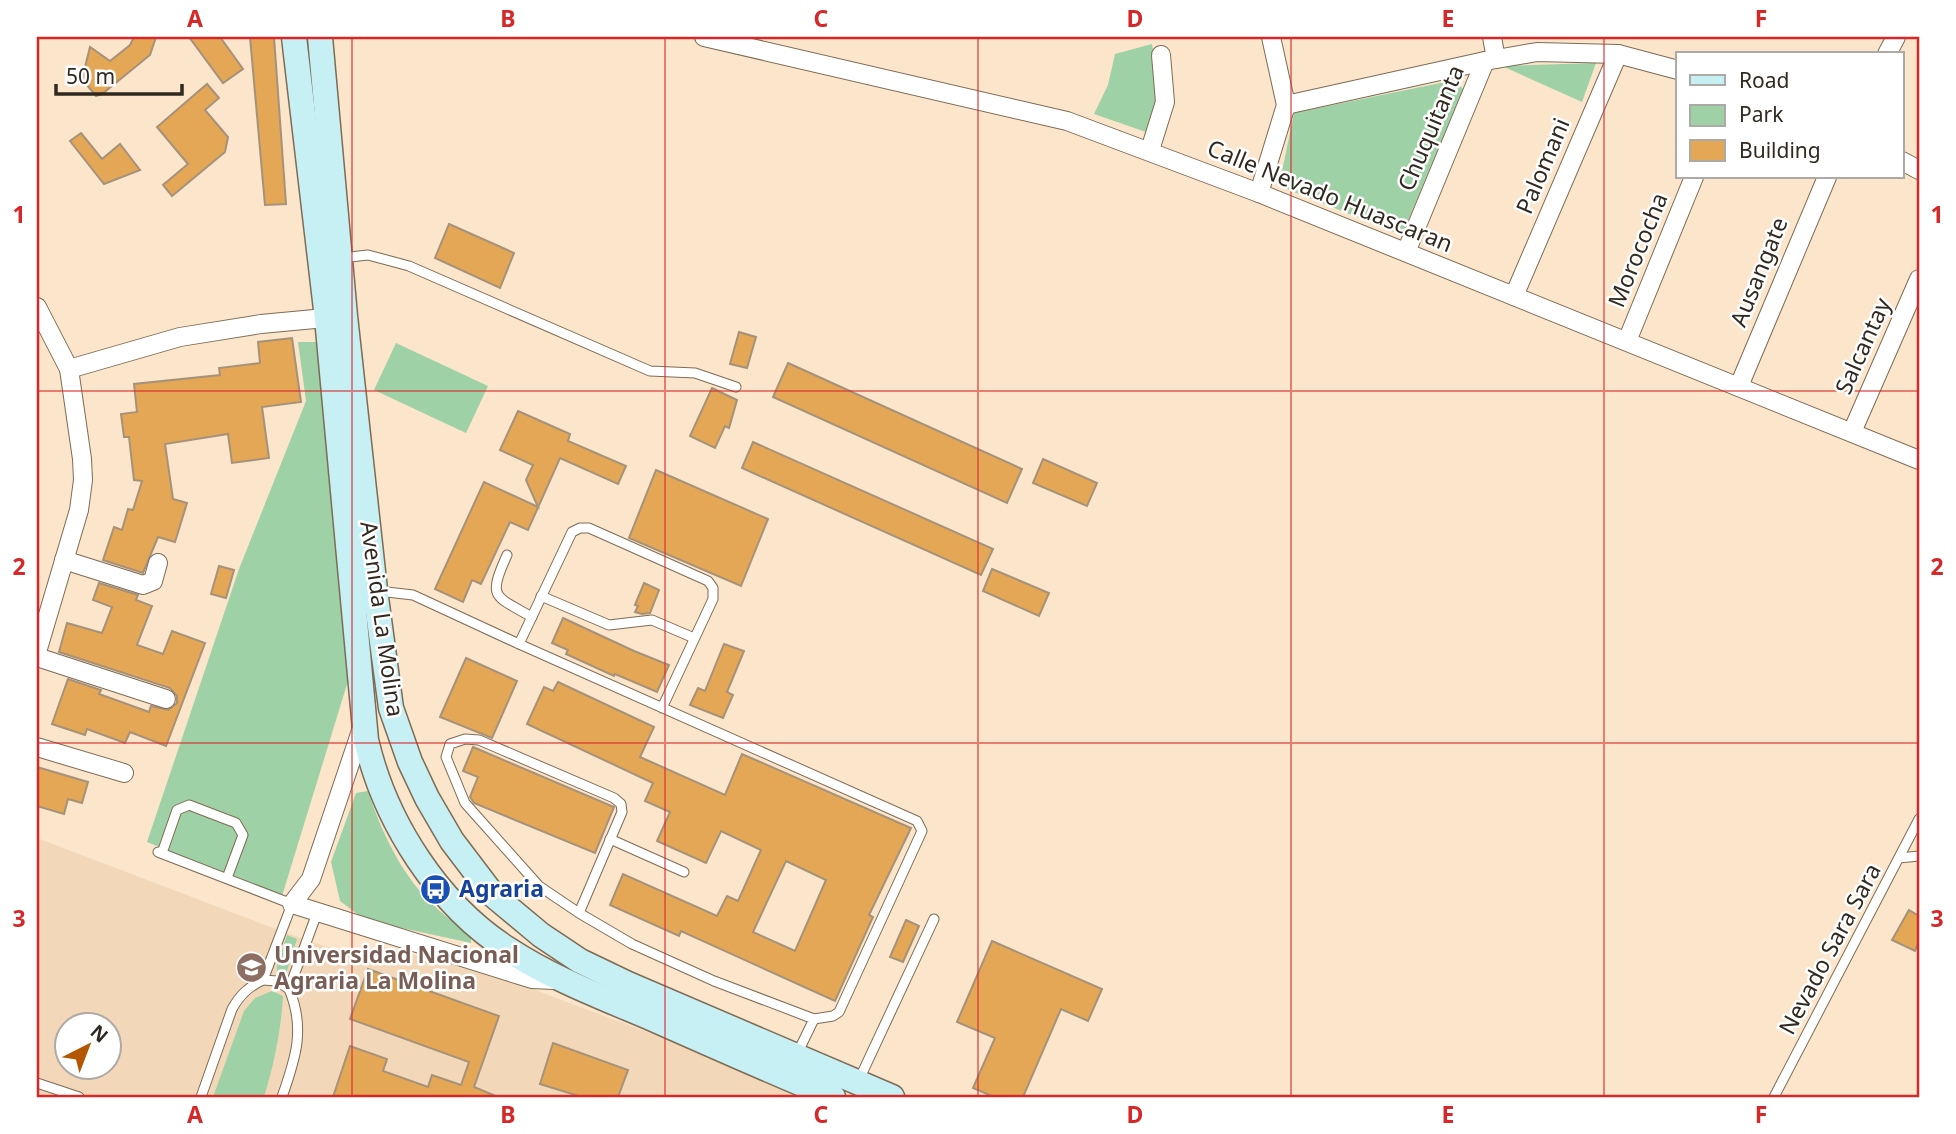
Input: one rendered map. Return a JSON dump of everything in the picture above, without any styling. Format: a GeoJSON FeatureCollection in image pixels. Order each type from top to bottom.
{"type":"FeatureCollection","features":[{"type":"Feature","properties":{"kind":"main road","name":"Avenida La Molina"},"geometry":{"type":"LineString","coordinates":[[294,37],[391,708],[410,762],[427,798],[452,841],[494,895],[541,935],[580,961],[891,1097]]}},
{"type":"Feature","properties":{"kind":"main road","name":"Avenida La Molina"},"geometry":{"type":"LineString","coordinates":[[320,37],[340,258],[336,317],[364,723],[370,758],[387,803],[405,838],[428,873],[466,917],[509,951],[561,979],[833,1097]]}},
{"type":"Feature","properties":{"kind":"main road"},"geometry":{"type":"LineString","coordinates":[[364,723],[375,713],[391,708]]}},
{"type":"Feature","properties":{"kind":"main road"},"geometry":{"type":"LineString","coordinates":[[561,979],[572,972],[580,961]]}},
{"type":"Feature","properties":{"kind":"street","name":"Calle Nevado Huascaran"},"geometry":{"type":"LineString","coordinates":[[704,37],[1067,121],[1259,193],[1919,460]]}},
{"type":"Feature","properties":{"kind":"street"},"geometry":{"type":"LineString","coordinates":[[1259,193],[1286,106],[1271,37]]}},
{"type":"Feature","properties":{"kind":"street"},"geometry":{"type":"LineString","coordinates":[[1491,60],[1493,37]]}},
{"type":"Feature","properties":{"kind":"street"},"geometry":{"type":"LineString","coordinates":[[1286,106],[1537,52],[1618,54],[1676,69]]}},
{"type":"Feature","properties":{"kind":"street","name":"Palomani"},"geometry":{"type":"LineString","coordinates":[[1514,296],[1618,54]]}},
{"type":"Feature","properties":{"kind":"street"},"geometry":{"type":"LineString","coordinates":[[1150,150],[1166,102],[1161,55]]}},
{"type":"Feature","properties":{"kind":"street","name":"Chuquitanta"},"geometry":{"type":"LineString","coordinates":[[1405,252],[1491,60]]}},
{"type":"Feature","properties":{"kind":"street","name":"Morococha"},"geometry":{"type":"LineString","coordinates":[[1626,341],[1694,178]]}},
{"type":"Feature","properties":{"kind":"street","name":"Ausangate"},"geometry":{"type":"LineString","coordinates":[[1739,387],[1827,178]]}},
{"type":"Feature","properties":{"kind":"street","name":"Salcantay"},"geometry":{"type":"LineString","coordinates":[[1852,432],[1919,279]]}},
{"type":"Feature","properties":{"kind":"street"},"geometry":{"type":"LineString","coordinates":[[37,307],[69,369],[83,480],[79,510],[37,654],[166,699]]}},
{"type":"Feature","properties":{"kind":"street"},"geometry":{"type":"LineString","coordinates":[[69,369],[180,337],[261,324],[336,317]]}},
{"type":"Feature","properties":{"kind":"street"},"geometry":{"type":"LineString","coordinates":[[64,560],[143,585],[153,581],[158,563]]}},
{"type":"Feature","properties":{"kind":"street"},"geometry":{"type":"LineString","coordinates":[[364,723],[311,879],[292,904],[532,978],[548,981],[561,979]]}},
{"type":"Feature","properties":{"kind":"street"},"geometry":{"type":"LineString","coordinates":[[37,747],[124,773]]}},
{"type":"Feature","properties":{"kind":"street"},"geometry":{"type":"LineString","coordinates":[[311,879],[317,913]]}},
{"type":"Feature","properties":{"kind":"lane"},"geometry":{"type":"LineString","coordinates":[[340,258],[368,255],[409,266],[650,371],[695,373],[736,387]]}},
{"type":"Feature","properties":{"kind":"lane"},"geometry":{"type":"LineString","coordinates":[[519,643],[572,532],[580,528],[589,528],[708,581],[713,589],[713,599],[662,708]]}},
{"type":"Feature","properties":{"kind":"lane"},"geometry":{"type":"LineString","coordinates":[[507,555],[495,582],[497,594],[504,602],[531,617]]}},
{"type":"Feature","properties":{"kind":"lane"},"geometry":{"type":"LineString","coordinates":[[374,590],[413,595],[917,821],[922,831],[839,1012],[833,1016],[814,1019],[632,944],[579,913],[539,886],[466,803],[446,757],[450,744],[465,739],[479,740],[614,797],[621,804],[622,812],[579,913]]}},
{"type":"Feature","properties":{"kind":"lane"},"geometry":{"type":"LineString","coordinates":[[541,597],[609,625],[652,620],[694,638]]}},
{"type":"Feature","properties":{"kind":"lane"},"geometry":{"type":"LineString","coordinates":[[227,878],[243,835],[236,823],[189,806],[182,806],[177,810],[160,852],[292,904],[263,980]]}},
{"type":"Feature","properties":{"kind":"lane","name":"Nevado Sara Sara"},"geometry":{"type":"LineString","coordinates":[[1774,1097],[1919,819]]}},
{"type":"Feature","properties":{"kind":"lane"},"geometry":{"type":"LineString","coordinates":[[610,839],[684,872]]}},
{"type":"Feature","properties":{"kind":"lane"},"geometry":{"type":"LineString","coordinates":[[1899,858],[1919,856]]}},
{"type":"Feature","properties":{"kind":"lane"},"geometry":{"type":"LineString","coordinates":[[289,989],[317,913]]}},
{"type":"Feature","properties":{"kind":"lane"},"geometry":{"type":"LineString","coordinates":[[857,1083],[934,919]]}},
{"type":"Feature","properties":{"kind":"lane"},"geometry":{"type":"LineString","coordinates":[[201,1097],[232,1009],[249,986],[263,980],[277,981],[289,989],[294,1001],[297,1053],[282,1097]]}},
{"type":"Feature","properties":{"kind":"lane"},"geometry":{"type":"LineString","coordinates":[[796,1057],[814,1019]]}},
{"type":"Feature","properties":{"kind":"lane"},"geometry":{"type":"LineString","coordinates":[[37,1083],[79,1097]]}},
{"type":"Feature","properties":{"kind":"shaded area","name":"Universidad Nacional Agraria La Molina"},"geometry":{"type":"Polygon","coordinates":[[[37,838],[359,958],[360,952],[382,947],[506,979],[708,1055],[806,1097],[37,1097],[37,838]]]}},
{"type":"Feature","properties":{"kind":"green space"},"geometry":{"type":"Polygon","coordinates":[[[1152,44],[1156,100],[1146,132],[1094,114],[1108,85],[1115,54],[1152,44]]]}},
{"type":"Feature","properties":{"kind":"green space"},"geometry":{"type":"Polygon","coordinates":[[[1596,63],[1582,102],[1502,66],[1596,63]]]}},
{"type":"Feature","properties":{"kind":"green space"},"geometry":{"type":"Polygon","coordinates":[[[1455,80],[1463,89],[1402,235],[1279,186],[1294,113],[1455,80]]]}},
{"type":"Feature","properties":{"kind":"green space"},"geometry":{"type":"Polygon","coordinates":[[[298,342],[318,342],[352,668],[282,896],[147,842],[239,569],[306,401],[298,342]]]}},
{"type":"Feature","properties":{"kind":"green space"},"geometry":{"type":"Polygon","coordinates":[[[396,343],[488,386],[466,433],[374,390],[396,343]]]}},
{"type":"Feature","properties":{"kind":"green space"},"geometry":{"type":"Polygon","coordinates":[[[368,791],[385,835],[409,877],[429,901],[471,937],[471,943],[365,920],[340,901],[331,862],[356,793],[368,791]]]}},
{"type":"Feature","properties":{"kind":"green space"},"geometry":{"type":"Polygon","coordinates":[[[287,935],[297,939],[287,971],[282,976],[277,974],[277,965],[287,935]]]}},
{"type":"Feature","properties":{"kind":"green space"},"geometry":{"type":"Polygon","coordinates":[[[272,991],[283,996],[277,1047],[264,1097],[213,1097],[244,1011],[255,998],[272,991]]]}},
{"type":"Feature","properties":{"kind":"building"},"geometry":{"type":"Polygon","coordinates":[[[134,37],[156,37],[150,55],[96,96],[82,79],[90,47],[110,61],[130,45],[134,37]]]}},
{"type":"Feature","properties":{"kind":"building"},"geometry":{"type":"Polygon","coordinates":[[[189,37],[220,37],[243,69],[223,83],[189,37]]]}},
{"type":"Feature","properties":{"kind":"building"},"geometry":{"type":"Polygon","coordinates":[[[250,37],[274,37],[286,204],[265,205],[250,37]]]}},
{"type":"Feature","properties":{"kind":"building"},"geometry":{"type":"Polygon","coordinates":[[[207,84],[219,98],[205,110],[228,137],[225,152],[172,196],[163,185],[188,164],[157,127],[207,84]]]}},
{"type":"Feature","properties":{"kind":"building"},"geometry":{"type":"Polygon","coordinates":[[[81,133],[102,159],[120,144],[140,170],[104,184],[70,141],[81,133]]]}},
{"type":"Feature","properties":{"kind":"building"},"geometry":{"type":"Polygon","coordinates":[[[449,224],[514,253],[500,288],[435,258],[449,224]]]}},
{"type":"Feature","properties":{"kind":"building"},"geometry":{"type":"Polygon","coordinates":[[[739,332],[756,337],[747,368],[730,364],[739,332]]]}},
{"type":"Feature","properties":{"kind":"building"},"geometry":{"type":"Polygon","coordinates":[[[292,338],[301,402],[262,407],[269,458],[232,463],[228,434],[165,444],[173,499],[187,503],[175,542],[158,537],[143,573],[103,560],[114,527],[122,530],[128,509],[133,510],[142,481],[134,480],[129,437],[124,437],[121,414],[137,412],[134,384],[220,375],[219,368],[260,363],[258,342],[292,338]]]}},
{"type":"Feature","properties":{"kind":"building"},"geometry":{"type":"Polygon","coordinates":[[[788,363],[1022,469],[1007,503],[773,397],[788,363]]]}},
{"type":"Feature","properties":{"kind":"building"},"geometry":{"type":"Polygon","coordinates":[[[712,388],[737,400],[729,428],[725,426],[715,448],[690,436],[712,388]]]}},
{"type":"Feature","properties":{"kind":"building"},"geometry":{"type":"Polygon","coordinates":[[[518,411],[570,434],[568,441],[626,466],[618,484],[560,458],[528,530],[510,522],[481,584],[472,580],[463,602],[435,589],[484,482],[538,507],[526,480],[533,465],[500,450],[518,411]]]}},
{"type":"Feature","properties":{"kind":"building"},"geometry":{"type":"Polygon","coordinates":[[[753,442],[993,549],[981,575],[742,468],[753,442]]]}},
{"type":"Feature","properties":{"kind":"building"},"geometry":{"type":"Polygon","coordinates":[[[1043,459],[1097,483],[1087,506],[1033,483],[1043,459]]]}},
{"type":"Feature","properties":{"kind":"building"},"geometry":{"type":"Polygon","coordinates":[[[656,470],[768,519],[741,586],[629,538],[656,470]]]}},
{"type":"Feature","properties":{"kind":"building"},"geometry":{"type":"Polygon","coordinates":[[[219,566],[234,570],[226,598],[211,594],[219,566]]]}},
{"type":"Feature","properties":{"kind":"building"},"geometry":{"type":"Polygon","coordinates":[[[992,569],[1049,593],[1039,616],[983,591],[992,569]]]}},
{"type":"Feature","properties":{"kind":"building"},"geometry":{"type":"Polygon","coordinates":[[[99,583],[138,595],[136,600],[152,606],[137,645],[163,654],[172,631],[205,643],[166,746],[130,732],[125,743],[87,729],[85,735],[52,724],[68,679],[101,690],[99,694],[149,712],[151,706],[168,710],[177,703],[177,696],[170,688],[59,652],[67,623],[102,633],[112,607],[93,600],[99,583]]]}},
{"type":"Feature","properties":{"kind":"building"},"geometry":{"type":"Polygon","coordinates":[[[644,583],[659,590],[650,613],[642,614],[635,612],[638,606],[635,605],[644,583]]]}},
{"type":"Feature","properties":{"kind":"building"},"geometry":{"type":"Polygon","coordinates":[[[563,618],[669,665],[657,692],[566,654],[568,650],[552,643],[563,618]]]}},
{"type":"Feature","properties":{"kind":"building"},"geometry":{"type":"Polygon","coordinates":[[[724,644],[744,651],[727,692],[733,695],[723,718],[690,705],[698,688],[705,691],[724,644]]]}},
{"type":"Feature","properties":{"kind":"building"},"geometry":{"type":"Polygon","coordinates":[[[466,658],[517,681],[492,738],[440,717],[466,658]]]}},
{"type":"Feature","properties":{"kind":"building"},"geometry":{"type":"Polygon","coordinates":[[[558,682],[654,727],[640,757],[725,795],[742,754],[911,828],[869,915],[873,917],[835,1001],[681,931],[679,936],[610,905],[623,874],[717,916],[727,896],[738,901],[761,850],[721,831],[706,863],[657,841],[670,812],[645,801],[653,783],[527,724],[544,687],[553,691],[558,682]],[[786,861],[753,932],[795,951],[826,880],[786,861]]]}},
{"type":"Feature","properties":{"kind":"building"},"geometry":{"type":"Polygon","coordinates":[[[473,747],[614,807],[595,853],[474,803],[470,797],[478,777],[463,771],[473,747]]]}},
{"type":"Feature","properties":{"kind":"building"},"geometry":{"type":"Polygon","coordinates":[[[37,767],[88,782],[82,803],[68,799],[64,814],[37,806],[37,767]]]}},
{"type":"Feature","properties":{"kind":"building"},"geometry":{"type":"Polygon","coordinates":[[[1909,910],[1919,916],[1919,941],[1915,951],[1892,940],[1909,910]]]}},
{"type":"Feature","properties":{"kind":"building"},"geometry":{"type":"Polygon","coordinates":[[[906,920],[919,926],[903,962],[890,957],[906,920]]]}},
{"type":"Feature","properties":{"kind":"building"},"geometry":{"type":"Polygon","coordinates":[[[992,941],[1102,989],[1088,1021],[1061,1009],[1023,1097],[994,1097],[973,1088],[995,1038],[957,1022],[992,941]]]}},
{"type":"Feature","properties":{"kind":"building"},"geometry":{"type":"Polygon","coordinates":[[[368,969],[499,1016],[474,1087],[498,1097],[333,1097],[350,1046],[387,1059],[383,1071],[428,1087],[432,1075],[461,1085],[469,1062],[350,1019],[368,969]]]}},
{"type":"Feature","properties":{"kind":"building"},"geometry":{"type":"Polygon","coordinates":[[[553,1043],[628,1070],[618,1097],[582,1097],[540,1084],[553,1043]]]}},
{"type":"Feature","properties":{"kind":"place","name":"Agraria"},"geometry":{"type":"Point","coordinates":[436,889]}},
{"type":"Feature","properties":{"kind":"place","name":"Universidad Nacional Agraria La Molina"},"geometry":{"type":"Point","coordinates":[251,968]}}]}
